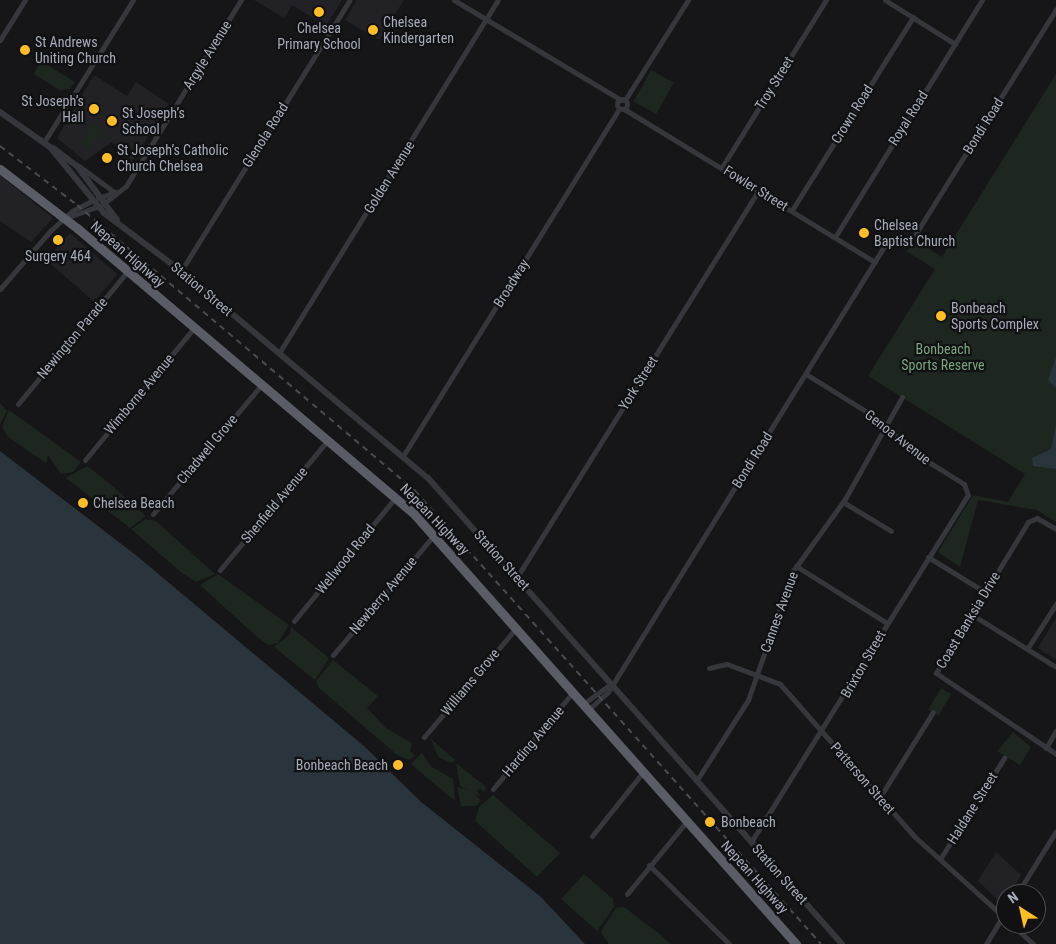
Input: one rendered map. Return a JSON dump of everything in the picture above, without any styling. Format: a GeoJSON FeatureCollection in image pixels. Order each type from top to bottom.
{"type":"FeatureCollection","features":[{"type":"Feature","properties":{"kind":"highway","name":"Nepean Highway"},"geometry":{"type":"LineString","coordinates":[[0,169],[65,218],[396,497],[434,535],[796,944]]}},
{"type":"Feature","properties":{"kind":"street"},"geometry":{"type":"LineString","coordinates":[[0,40],[25,0]]}},
{"type":"Feature","properties":{"kind":"street"},"geometry":{"type":"LineString","coordinates":[[47,144],[133,0]]}},
{"type":"Feature","properties":{"kind":"street","name":"Argyle Avenue"},"geometry":{"type":"LineString","coordinates":[[65,218],[97,207],[126,186],[241,0]]}},
{"type":"Feature","properties":{"kind":"street","name":"Glenola Road"},"geometry":{"type":"LineString","coordinates":[[181,271],[350,0]]}},
{"type":"Feature","properties":{"kind":"street","name":"Fowler Street"},"geometry":{"type":"LineString","coordinates":[[454,0],[875,262]]}},
{"type":"Feature","properties":{"kind":"street","name":"Golden Avenue"},"geometry":{"type":"LineString","coordinates":[[279,352],[498,0]]}},
{"type":"Feature","properties":{"kind":"street","name":"Broadway"},"geometry":{"type":"LineString","coordinates":[[403,456],[688,0]]}},
{"type":"Feature","properties":{"kind":"street","name":"Troy Street"},"geometry":{"type":"LineString","coordinates":[[722,167],[826,0]]}},
{"type":"Feature","properties":{"kind":"street"},"geometry":{"type":"LineString","coordinates":[[885,0],[955,44]]}},
{"type":"Feature","properties":{"kind":"street","name":"Royal Road"},"geometry":{"type":"LineString","coordinates":[[835,237],[982,0]]}},
{"type":"Feature","properties":{"kind":"street","name":"Bondi Road"},"geometry":{"type":"LineString","coordinates":[[586,707],[606,695],[611,684],[875,262],[892,237],[909,242],[1056,9]]}},
{"type":"Feature","properties":{"kind":"street","name":"Crown Road"},"geometry":{"type":"LineString","coordinates":[[792,210],[912,17]]}},
{"type":"Feature","properties":{"kind":"street","name":"Station Street"},"geometry":{"type":"LineString","coordinates":[[0,112],[70,159],[92,201]]}},
{"type":"Feature","properties":{"kind":"street","name":"Station Street"},"geometry":{"type":"LineString","coordinates":[[47,144],[97,207],[118,221],[181,271],[403,456],[517,577],[842,944]]}},
{"type":"Feature","properties":{"kind":"street"},"geometry":{"type":"LineString","coordinates":[[70,159],[114,192]]}},
{"type":"Feature","properties":{"kind":"street"},"geometry":{"type":"LineString","coordinates":[[0,289],[2,284],[75,209],[126,186]]}},
{"type":"Feature","properties":{"kind":"street","name":"York Street"},"geometry":{"type":"LineString","coordinates":[[517,577],[759,190]]}},
{"type":"Feature","properties":{"kind":"street","name":"Newington Parade"},"geometry":{"type":"LineString","coordinates":[[18,404],[127,272]]}},
{"type":"Feature","properties":{"kind":"street"},"geometry":{"type":"LineString","coordinates":[[0,279],[10,277]]}},
{"type":"Feature","properties":{"kind":"street","name":"Wimborne Avenue"},"geometry":{"type":"LineString","coordinates":[[84,460],[194,328]]}},
{"type":"Feature","properties":{"kind":"street","name":"Genoa Avenue"},"geometry":{"type":"LineString","coordinates":[[806,374],[885,425],[911,451],[964,484]]}},
{"type":"Feature","properties":{"kind":"street","name":"Chadwell Grove"},"geometry":{"type":"LineString","coordinates":[[153,514],[262,384]]}},
{"type":"Feature","properties":{"kind":"street","name":"Cannes Avenue"},"geometry":{"type":"LineString","coordinates":[[697,780],[746,704],[796,566],[843,502],[902,397]]}},
{"type":"Feature","properties":{"kind":"street","name":"Shenfield Avenue"},"geometry":{"type":"LineString","coordinates":[[220,570],[328,440]]}},
{"type":"Feature","properties":{"kind":"street","name":"Brixton Street"},"geometry":{"type":"LineString","coordinates":[[751,842],[968,496],[964,484]]}},
{"type":"Feature","properties":{"kind":"street","name":"Wellwood Road"},"geometry":{"type":"LineString","coordinates":[[294,621],[396,497]]}},
{"type":"Feature","properties":{"kind":"street"},"geometry":{"type":"LineString","coordinates":[[843,502],[891,531]]}},
{"type":"Feature","properties":{"kind":"street","name":"Coast Banksia Drive"},"geometry":{"type":"LineString","coordinates":[[1056,529],[1037,518],[1030,519],[938,667],[937,677],[1056,754]]}},
{"type":"Feature","properties":{"kind":"street","name":"Newberry Avenue"},"geometry":{"type":"LineString","coordinates":[[333,655],[434,535]]}},
{"type":"Feature","properties":{"kind":"street"},"geometry":{"type":"LineString","coordinates":[[928,557],[985,592]]}},
{"type":"Feature","properties":{"kind":"street"},"geometry":{"type":"LineString","coordinates":[[796,566],[887,623]]}},
{"type":"Feature","properties":{"kind":"street"},"geometry":{"type":"LineString","coordinates":[[1027,649],[1056,604]]}},
{"type":"Feature","properties":{"kind":"street"},"geometry":{"type":"LineString","coordinates":[[971,614],[1056,667]]}},
{"type":"Feature","properties":{"kind":"street","name":"Williams Grove"},"geometry":{"type":"LineString","coordinates":[[424,737],[516,628]]}},
{"type":"Feature","properties":{"kind":"street","name":"Patterson Street"},"geometry":{"type":"LineString","coordinates":[[709,668],[725,664],[757,674],[780,684],[880,796],[940,859],[996,908]]}},
{"type":"Feature","properties":{"kind":"street"},"geometry":{"type":"LineString","coordinates":[[586,707],[593,695],[611,684]]}},
{"type":"Feature","properties":{"kind":"street","name":"Harding Avenue"},"geometry":{"type":"LineString","coordinates":[[493,789],[573,692]]}},
{"type":"Feature","properties":{"kind":"street"},"geometry":{"type":"LineString","coordinates":[[880,796],[933,712]]}},
{"type":"Feature","properties":{"kind":"street"},"geometry":{"type":"LineString","coordinates":[[1046,748],[1056,731]]}},
{"type":"Feature","properties":{"kind":"street","name":"Haldane Street"},"geometry":{"type":"LineString","coordinates":[[940,859],[1004,758]]}},
{"type":"Feature","properties":{"kind":"street"},"geometry":{"type":"LineString","coordinates":[[592,836],[643,772]]}},
{"type":"Feature","properties":{"kind":"street"},"geometry":{"type":"LineString","coordinates":[[626,894],[687,821]]}},
{"type":"Feature","properties":{"kind":"street"},"geometry":{"type":"LineString","coordinates":[[1024,884],[1054,840],[1056,831]]}},
{"type":"Feature","properties":{"kind":"street"},"geometry":{"type":"LineString","coordinates":[[649,865],[729,944]]}},
{"type":"Feature","properties":{"kind":"street"},"geometry":{"type":"LineString","coordinates":[[986,944],[996,929]]}},
{"type":"Feature","properties":{"kind":"street"},"geometry":{"type":"LineString","coordinates":[[1022,934],[1033,944]]}},
{"type":"Feature","properties":{"kind":"shaded area","name":"Chelsea Primary School"},"geometry":{"type":"Polygon","coordinates":[[[254,0],[342,0],[326,26],[292,5],[284,18],[254,0]]]}},
{"type":"Feature","properties":{"kind":"shaded area","name":"Chelsea Kindergarten"},"geometry":{"type":"Polygon","coordinates":[[[357,0],[404,0],[379,40],[345,20],[357,0]]]}},
{"type":"Feature","properties":{"kind":"shaded area","name":"St Joseph’s School"},"geometry":{"type":"Polygon","coordinates":[[[94,75],[127,96],[136,82],[169,104],[132,162],[112,142],[85,161],[57,138],[94,75]]]}},
{"type":"Feature","properties":{"kind":"shaded area"},"geometry":{"type":"Polygon","coordinates":[[[0,175],[53,218],[31,242],[0,221],[0,175]]]}},
{"type":"Feature","properties":{"kind":"shaded area"},"geometry":{"type":"Polygon","coordinates":[[[70,233],[118,274],[94,302],[46,260],[70,233]]]}},
{"type":"Feature","properties":{"kind":"shaded area"},"geometry":{"type":"Polygon","coordinates":[[[1056,357],[1056,388],[1048,380],[1056,357]]]}},
{"type":"Feature","properties":{"kind":"shaded area"},"geometry":{"type":"Polygon","coordinates":[[[1056,425],[1056,469],[1033,466],[1032,458],[1051,449],[1056,425]]]}},
{"type":"Feature","properties":{"kind":"shaded area"},"geometry":{"type":"Polygon","coordinates":[[[0,451],[137,556],[365,747],[420,801],[541,897],[585,944],[0,944],[0,451]]]}},
{"type":"Feature","properties":{"kind":"shaded area"},"geometry":{"type":"Polygon","coordinates":[[[1056,618],[1056,660],[1038,648],[1056,618]]]}},
{"type":"Feature","properties":{"kind":"shaded area"},"geometry":{"type":"Polygon","coordinates":[[[996,852],[1021,875],[1016,884],[996,884],[996,898],[978,881],[996,852]]]}},
{"type":"Feature","properties":{"kind":"green space"},"geometry":{"type":"Polygon","coordinates":[[[41,61],[75,82],[70,89],[59,90],[34,74],[41,61]]]}},
{"type":"Feature","properties":{"kind":"green space"},"geometry":{"type":"Polygon","coordinates":[[[651,70],[674,83],[656,114],[634,101],[651,70]]]}},
{"type":"Feature","properties":{"kind":"green space","name":"Bonbeach Sports Reserve"},"geometry":{"type":"Polygon","coordinates":[[[1056,74],[1056,522],[1037,510],[978,500],[960,567],[938,552],[973,495],[1008,502],[1025,474],[868,376],[935,269],[906,251],[918,242],[942,257],[1056,74]]]}},
{"type":"Feature","properties":{"kind":"green space"},"geometry":{"type":"Polygon","coordinates":[[[92,124],[110,133],[101,132],[106,140],[99,136],[90,150],[80,143],[92,124]]]}},
{"type":"Feature","properties":{"kind":"green space"},"geometry":{"type":"Polygon","coordinates":[[[0,403],[7,411],[0,425],[0,403]]]}},
{"type":"Feature","properties":{"kind":"green space"},"geometry":{"type":"Polygon","coordinates":[[[9,410],[81,462],[73,472],[61,474],[48,455],[46,463],[8,437],[2,427],[9,410]]]}},
{"type":"Feature","properties":{"kind":"green space"},"geometry":{"type":"Polygon","coordinates":[[[87,466],[146,516],[130,528],[66,478],[87,466]]]}},
{"type":"Feature","properties":{"kind":"green space"},"geometry":{"type":"Polygon","coordinates":[[[146,519],[156,521],[215,574],[196,582],[182,573],[131,529],[146,519]]]}},
{"type":"Feature","properties":{"kind":"green space"},"geometry":{"type":"Polygon","coordinates":[[[218,574],[289,625],[278,643],[268,645],[257,637],[200,585],[218,574]]]}},
{"type":"Feature","properties":{"kind":"green space"},"geometry":{"type":"Polygon","coordinates":[[[291,627],[329,658],[315,680],[274,647],[290,634],[291,627]]]}},
{"type":"Feature","properties":{"kind":"green space"},"geometry":{"type":"Polygon","coordinates":[[[333,660],[378,696],[367,708],[386,728],[412,743],[410,751],[415,756],[408,760],[396,754],[319,688],[316,681],[333,660]]]}},
{"type":"Feature","properties":{"kind":"green space"},"geometry":{"type":"Polygon","coordinates":[[[941,688],[951,694],[938,716],[928,709],[941,688]]]}},
{"type":"Feature","properties":{"kind":"green space"},"geometry":{"type":"Polygon","coordinates":[[[1013,732],[1031,747],[1020,765],[997,751],[1013,732]]]}},
{"type":"Feature","properties":{"kind":"green space"},"geometry":{"type":"Polygon","coordinates":[[[431,739],[455,760],[452,763],[438,757],[431,739]]]}},
{"type":"Feature","properties":{"kind":"green space"},"geometry":{"type":"Polygon","coordinates":[[[422,753],[432,767],[453,779],[455,801],[411,764],[422,753]]]}},
{"type":"Feature","properties":{"kind":"green space"},"geometry":{"type":"Polygon","coordinates":[[[456,763],[486,787],[484,792],[480,788],[477,791],[480,797],[460,786],[456,763]]]}},
{"type":"Feature","properties":{"kind":"green space"},"geometry":{"type":"Polygon","coordinates":[[[457,787],[472,791],[481,801],[476,806],[461,806],[457,787]]]}},
{"type":"Feature","properties":{"kind":"green space"},"geometry":{"type":"Polygon","coordinates":[[[493,795],[560,853],[537,877],[475,821],[479,807],[493,795]]]}},
{"type":"Feature","properties":{"kind":"green space"},"geometry":{"type":"Polygon","coordinates":[[[584,874],[613,899],[614,907],[597,931],[561,899],[584,874]]]}},
{"type":"Feature","properties":{"kind":"green space"},"geometry":{"type":"Polygon","coordinates":[[[624,907],[670,944],[609,944],[601,933],[603,928],[616,908],[624,907]]]}},
{"type":"Feature","properties":{"kind":"railway"},"geometry":{"type":"LineString","coordinates":[[0,146],[77,205],[415,491],[821,944]]}},
{"type":"Feature","properties":{"kind":"place","name":"Chelsea Primary School"},"geometry":{"type":"Point","coordinates":[319,12]}},
{"type":"Feature","properties":{"kind":"place","name":"Chelsea Kindergarten"},"geometry":{"type":"Point","coordinates":[373,30]}},
{"type":"Feature","properties":{"kind":"place","name":"St Andrews Uniting Church"},"geometry":{"type":"Point","coordinates":[25,50]}},
{"type":"Feature","properties":{"kind":"place","name":"St Joseph’s Hall"},"geometry":{"type":"Point","coordinates":[94,109]}},
{"type":"Feature","properties":{"kind":"place","name":"St Joseph’s School"},"geometry":{"type":"Point","coordinates":[112,121]}},
{"type":"Feature","properties":{"kind":"place","name":"St Joseph’s Catholic Church Chelsea"},"geometry":{"type":"Point","coordinates":[107,158]}},
{"type":"Feature","properties":{"kind":"place","name":"Chelsea Baptist Church"},"geometry":{"type":"Point","coordinates":[864,233]}},
{"type":"Feature","properties":{"kind":"place","name":"Surgery 464"},"geometry":{"type":"Point","coordinates":[58,240]}},
{"type":"Feature","properties":{"kind":"place","name":"Bonbeach Sports Complex"},"geometry":{"type":"Point","coordinates":[941,316]}},
{"type":"Feature","properties":{"kind":"place","name":"Chelsea Beach"},"geometry":{"type":"Point","coordinates":[83,503]}},
{"type":"Feature","properties":{"kind":"place","name":"Bonbeach Beach"},"geometry":{"type":"Point","coordinates":[398,765]}},
{"type":"Feature","properties":{"kind":"place","name":"Bonbeach"},"geometry":{"type":"Point","coordinates":[710,822]}}]}
